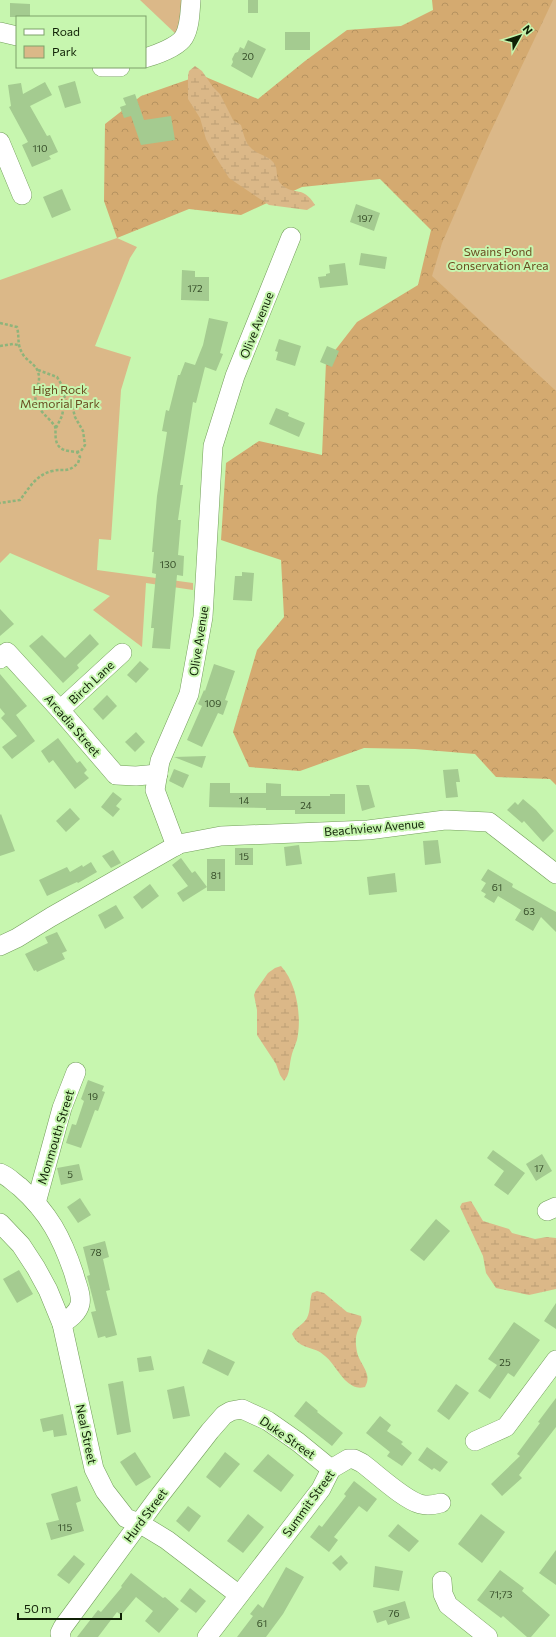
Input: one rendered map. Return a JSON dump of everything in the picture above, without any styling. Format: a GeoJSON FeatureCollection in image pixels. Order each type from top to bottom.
{"type":"FeatureCollection","features":[{"type":"Feature","properties":{"kind":"street"},"geometry":{"type":"LineString","coordinates":[[146,58],[172,46],[184,37],[188,23],[191,0]]}},
{"type":"Feature","properties":{"kind":"street"},"geometry":{"type":"LineString","coordinates":[[0,32],[16,36]]}},
{"type":"Feature","properties":{"kind":"street"},"geometry":{"type":"LineString","coordinates":[[0,142],[22,195]]}},
{"type":"Feature","properties":{"kind":"street","name":"Olive Avenue"},"geometry":{"type":"LineString","coordinates":[[176,846],[155,790],[160,761],[189,694],[203,617],[214,446],[235,376],[291,237]]}},
{"type":"Feature","properties":{"kind":"street","name":"Arcadia Street"},"geometry":{"type":"LineString","coordinates":[[0,659],[7,652],[116,775],[136,776],[158,774]]}},
{"type":"Feature","properties":{"kind":"street","name":"Birch Lane"},"geometry":{"type":"LineString","coordinates":[[60,710],[122,653]]}},
{"type":"Feature","properties":{"kind":"street","name":"Beachview Avenue"},"geometry":{"type":"LineString","coordinates":[[176,846],[221,836],[368,830],[445,820],[489,822],[556,874]]}},
{"type":"Feature","properties":{"kind":"street"},"geometry":{"type":"LineString","coordinates":[[0,946],[18,938],[51,917],[176,846]]}},
{"type":"Feature","properties":{"kind":"street","name":"Monmouth Street"},"geometry":{"type":"LineString","coordinates":[[36,1203],[62,1108],[76,1072]]}},
{"type":"Feature","properties":{"kind":"street"},"geometry":{"type":"LineString","coordinates":[[0,1173],[5,1175],[44,1212],[65,1247],[80,1296],[80,1303],[78,1310],[62,1324]]}},
{"type":"Feature","properties":{"kind":"street","name":"Neal Street"},"geometry":{"type":"LineString","coordinates":[[0,1223],[21,1245],[36,1268],[48,1290],[62,1324],[94,1469],[105,1491],[126,1518],[139,1523],[167,1540],[239,1595]]}},
{"type":"Feature","properties":{"kind":"street"},"geometry":{"type":"LineString","coordinates":[[475,1441],[506,1427],[556,1360]]}},
{"type":"Feature","properties":{"kind":"street","name":"Hurd Street"},"geometry":{"type":"LineString","coordinates":[[60,1635],[63,1627],[139,1523],[210,1431],[224,1415],[231,1411],[242,1409]]}},
{"type":"Feature","properties":{"kind":"street","name":"Duke Street"},"geometry":{"type":"LineString","coordinates":[[242,1409],[268,1421],[298,1442],[331,1469]]}},
{"type":"Feature","properties":{"kind":"street","name":"Summit Street"},"geometry":{"type":"LineString","coordinates":[[207,1637],[321,1489],[331,1469],[348,1459],[354,1459],[367,1467],[402,1494],[419,1504],[432,1505],[441,1503]]}},
{"type":"Feature","properties":{"kind":"street"},"geometry":{"type":"LineString","coordinates":[[442,1581],[443,1594],[448,1605],[488,1637]]}},
{"type":"Feature","properties":{"kind":"path"},"geometry":{"type":"LineString","coordinates":[[0,323],[17,327],[18,345],[25,357],[38,370],[57,377],[63,387],[65,400],[62,416],[56,428],[56,440],[59,448],[64,451],[77,452],[83,450],[85,445],[83,431],[75,417],[72,405],[65,400]]}},
{"type":"Feature","properties":{"kind":"path"},"geometry":{"type":"LineString","coordinates":[[0,346],[13,344],[18,345]]}},
{"type":"Feature","properties":{"kind":"path"},"geometry":{"type":"LineString","coordinates":[[38,370],[39,383],[36,394],[36,402],[39,408],[56,428]]}},
{"type":"Feature","properties":{"kind":"path"},"geometry":{"type":"LineString","coordinates":[[0,503],[20,500],[28,487],[36,479],[52,470],[64,471],[75,466],[80,458],[77,452]]}},
{"type":"Feature","properties":{"kind":"green space"},"geometry":{"type":"Polygon","coordinates":[[[140,0],[183,0],[178,36],[140,0]]]}},
{"type":"Feature","properties":{"kind":"green space"},"geometry":{"type":"Polygon","coordinates":[[[432,0],[556,0],[556,785],[550,779],[496,777],[475,754],[415,749],[364,748],[300,771],[249,767],[233,732],[257,650],[284,617],[281,560],[221,540],[226,463],[259,441],[322,455],[326,362],[357,322],[418,285],[431,230],[380,179],[302,187],[241,215],[189,209],[117,238],[104,201],[105,124],[141,96],[201,75],[258,99],[305,61],[347,30],[401,26],[433,10],[432,0]]]}},
{"type":"Feature","properties":{"kind":"green space","name":"Swains Pond Conservation Area"},"geometry":{"type":"Polygon","coordinates":[[[553,0],[556,0],[556,391],[432,276],[442,243],[489,135],[553,0]]]}},
{"type":"Feature","properties":{"kind":"green space"},"geometry":{"type":"Polygon","coordinates":[[[195,66],[202,71],[220,94],[233,120],[241,125],[250,148],[274,163],[277,177],[282,185],[291,190],[307,195],[315,205],[307,210],[269,205],[229,178],[206,139],[200,118],[188,99],[189,71],[195,66]]]}},
{"type":"Feature","properties":{"kind":"green space","name":"High Rock Memorial Park"},"geometry":{"type":"Polygon","coordinates":[[[117,238],[137,247],[130,258],[95,346],[131,357],[121,390],[111,540],[99,539],[97,570],[193,583],[193,590],[146,583],[142,647],[93,610],[110,596],[10,553],[0,563],[0,280],[117,238]]]}},
{"type":"Feature","properties":{"kind":"green space"},"geometry":{"type":"Polygon","coordinates":[[[281,966],[291,982],[294,991],[297,1001],[299,1022],[297,1040],[291,1056],[288,1073],[284,1081],[276,1064],[257,1035],[257,1010],[254,995],[268,973],[281,966]]]}},
{"type":"Feature","properties":{"kind":"green space"},"geometry":{"type":"Polygon","coordinates":[[[471,1201],[483,1221],[509,1229],[512,1233],[535,1239],[547,1237],[556,1238],[556,1289],[529,1295],[496,1288],[486,1273],[483,1256],[460,1207],[462,1203],[471,1201]]]}},
{"type":"Feature","properties":{"kind":"green space"},"geometry":{"type":"Polygon","coordinates":[[[317,1291],[324,1293],[347,1312],[361,1316],[361,1323],[357,1333],[356,1342],[357,1352],[368,1378],[365,1387],[360,1388],[353,1386],[342,1376],[325,1356],[316,1350],[303,1346],[292,1334],[307,1318],[312,1293],[317,1291]]]}},
{"type":"Feature","properties":{"kind":"building"},"geometry":{"type":"Polygon","coordinates":[[[248,0],[258,0],[258,13],[248,13],[248,0]]]}},
{"type":"Feature","properties":{"kind":"building"},"geometry":{"type":"Polygon","coordinates":[[[10,3],[30,4],[30,16],[10,17],[10,3]]]}},
{"type":"Feature","properties":{"kind":"building"},"geometry":{"type":"Polygon","coordinates":[[[285,32],[310,32],[310,50],[285,50],[285,32]]]}},
{"type":"Feature","properties":{"kind":"building"},"geometry":{"type":"Polygon","coordinates":[[[248,40],[266,49],[252,78],[231,66],[235,53],[238,52],[240,47],[244,49],[248,40]]]}},
{"type":"Feature","properties":{"kind":"building"},"geometry":{"type":"Polygon","coordinates":[[[75,81],[81,103],[65,108],[58,86],[75,81]]]}},
{"type":"Feature","properties":{"kind":"building"},"geometry":{"type":"Polygon","coordinates":[[[45,82],[52,95],[30,106],[47,136],[50,135],[58,152],[49,156],[51,159],[32,167],[22,145],[28,142],[9,107],[11,106],[8,85],[21,83],[23,94],[45,82]]]}},
{"type":"Feature","properties":{"kind":"building"},"geometry":{"type":"Polygon","coordinates":[[[135,94],[144,120],[171,116],[175,140],[141,145],[131,116],[124,118],[120,107],[126,105],[123,98],[135,94]]]}},
{"type":"Feature","properties":{"kind":"building"},"geometry":{"type":"Polygon","coordinates":[[[62,189],[71,210],[52,218],[43,197],[62,189]]]}},
{"type":"Feature","properties":{"kind":"building"},"geometry":{"type":"Polygon","coordinates":[[[356,204],[380,213],[374,231],[350,222],[356,204]]]}},
{"type":"Feature","properties":{"kind":"building"},"geometry":{"type":"Polygon","coordinates":[[[361,253],[387,257],[385,269],[359,265],[361,253]]]}},
{"type":"Feature","properties":{"kind":"building"},"geometry":{"type":"Polygon","coordinates":[[[345,263],[348,285],[320,288],[318,277],[326,276],[326,274],[330,273],[329,265],[345,263]]]}},
{"type":"Feature","properties":{"kind":"building"},"geometry":{"type":"Polygon","coordinates":[[[182,270],[195,271],[195,277],[209,277],[209,301],[181,300],[182,270]]]}},
{"type":"Feature","properties":{"kind":"building"},"geometry":{"type":"Polygon","coordinates":[[[209,318],[228,322],[220,353],[223,354],[216,371],[205,367],[196,403],[193,402],[180,485],[183,485],[178,520],[181,520],[178,555],[184,556],[183,576],[177,575],[170,649],[152,648],[154,628],[151,628],[156,574],[152,573],[154,552],[152,552],[157,496],[167,432],[162,431],[166,410],[169,411],[178,375],[180,375],[185,362],[195,365],[203,345],[209,318]]]}},
{"type":"Feature","properties":{"kind":"building"},"geometry":{"type":"Polygon","coordinates":[[[279,339],[301,346],[295,366],[276,360],[278,352],[275,351],[279,339]]]}},
{"type":"Feature","properties":{"kind":"building"},"geometry":{"type":"Polygon","coordinates":[[[327,346],[339,351],[332,367],[320,362],[327,346]]]}},
{"type":"Feature","properties":{"kind":"building"},"geometry":{"type":"Polygon","coordinates":[[[276,408],[289,413],[288,416],[305,423],[299,437],[269,424],[276,408]]]}},
{"type":"Feature","properties":{"kind":"building"},"geometry":{"type":"Polygon","coordinates":[[[242,572],[254,573],[252,601],[233,600],[235,576],[242,576],[242,572]]]}},
{"type":"Feature","properties":{"kind":"building"},"geometry":{"type":"Polygon","coordinates":[[[0,609],[14,624],[0,636],[0,609]]]}},
{"type":"Feature","properties":{"kind":"building"},"geometry":{"type":"Polygon","coordinates":[[[90,634],[99,644],[77,665],[79,668],[63,683],[29,646],[42,635],[65,658],[90,634]]]}},
{"type":"Feature","properties":{"kind":"building"},"geometry":{"type":"Polygon","coordinates":[[[140,661],[149,669],[136,683],[127,675],[140,661]]]}},
{"type":"Feature","properties":{"kind":"building"},"geometry":{"type":"Polygon","coordinates":[[[214,664],[235,671],[225,700],[228,701],[223,715],[218,713],[202,747],[187,740],[202,706],[198,704],[204,690],[205,691],[214,664]]]}},
{"type":"Feature","properties":{"kind":"building"},"geometry":{"type":"Polygon","coordinates":[[[0,674],[27,706],[16,715],[35,741],[12,759],[2,747],[17,736],[1,718],[5,714],[0,708],[0,674]]]}},
{"type":"Feature","properties":{"kind":"building"},"geometry":{"type":"Polygon","coordinates":[[[107,695],[117,706],[103,720],[93,709],[107,695]]]}},
{"type":"Feature","properties":{"kind":"building"},"geometry":{"type":"Polygon","coordinates":[[[136,732],[145,742],[135,752],[125,742],[136,732]]]}},
{"type":"Feature","properties":{"kind":"building"},"geometry":{"type":"Polygon","coordinates":[[[58,738],[77,763],[80,761],[87,770],[84,773],[89,778],[75,789],[53,760],[49,763],[41,751],[58,738]]]}},
{"type":"Feature","properties":{"kind":"building"},"geometry":{"type":"Polygon","coordinates":[[[206,756],[202,768],[174,757],[206,756]]]}},
{"type":"Feature","properties":{"kind":"building"},"geometry":{"type":"Polygon","coordinates":[[[174,769],[189,775],[183,788],[169,781],[174,769]]]}},
{"type":"Feature","properties":{"kind":"building"},"geometry":{"type":"Polygon","coordinates":[[[458,769],[460,782],[456,782],[458,797],[446,798],[443,770],[458,769]]]}},
{"type":"Feature","properties":{"kind":"building"},"geometry":{"type":"Polygon","coordinates":[[[210,783],[230,783],[230,793],[266,793],[266,783],[281,784],[281,796],[330,796],[330,794],[345,794],[345,814],[295,814],[295,810],[209,807],[210,783]]]}},
{"type":"Feature","properties":{"kind":"building"},"geometry":{"type":"Polygon","coordinates":[[[356,785],[369,785],[375,807],[362,811],[356,785]]]}},
{"type":"Feature","properties":{"kind":"building"},"geometry":{"type":"Polygon","coordinates":[[[113,792],[122,799],[116,806],[120,809],[113,817],[101,807],[113,792]]]}},
{"type":"Feature","properties":{"kind":"building"},"geometry":{"type":"Polygon","coordinates":[[[523,799],[536,810],[554,831],[543,842],[524,821],[522,823],[507,810],[515,802],[518,805],[523,799]]]}},
{"type":"Feature","properties":{"kind":"building"},"geometry":{"type":"Polygon","coordinates":[[[70,808],[80,819],[66,832],[56,821],[70,808]]]}},
{"type":"Feature","properties":{"kind":"building"},"geometry":{"type":"Polygon","coordinates":[[[1,814],[15,851],[0,856],[0,815],[1,814]]]}},
{"type":"Feature","properties":{"kind":"building"},"geometry":{"type":"Polygon","coordinates":[[[438,840],[441,863],[425,865],[423,841],[438,840]]]}},
{"type":"Feature","properties":{"kind":"building"},"geometry":{"type":"Polygon","coordinates":[[[299,845],[302,864],[286,866],[284,847],[299,845]]]}},
{"type":"Feature","properties":{"kind":"building"},"geometry":{"type":"Polygon","coordinates":[[[235,848],[253,848],[253,865],[235,865],[235,848]]]}},
{"type":"Feature","properties":{"kind":"building"},"geometry":{"type":"Polygon","coordinates":[[[113,850],[121,863],[111,868],[102,856],[113,850]]]}},
{"type":"Feature","properties":{"kind":"building"},"geometry":{"type":"Polygon","coordinates":[[[181,858],[192,873],[195,871],[207,887],[183,902],[177,893],[188,886],[172,865],[181,858]]]}},
{"type":"Feature","properties":{"kind":"building"},"geometry":{"type":"Polygon","coordinates":[[[207,859],[225,859],[225,891],[207,891],[207,859]]]}},
{"type":"Feature","properties":{"kind":"building"},"geometry":{"type":"Polygon","coordinates":[[[91,862],[97,872],[78,883],[77,882],[47,896],[39,880],[67,867],[70,872],[91,862]]]}},
{"type":"Feature","properties":{"kind":"building"},"geometry":{"type":"Polygon","coordinates":[[[488,869],[513,884],[512,887],[556,912],[556,932],[541,917],[533,931],[515,920],[521,910],[498,896],[494,903],[484,897],[486,894],[481,891],[486,883],[481,880],[488,869]]]}},
{"type":"Feature","properties":{"kind":"building"},"geometry":{"type":"Polygon","coordinates":[[[395,873],[397,892],[369,895],[367,877],[395,873]]]}},
{"type":"Feature","properties":{"kind":"building"},"geometry":{"type":"Polygon","coordinates":[[[150,884],[159,896],[142,909],[133,897],[150,884]]]}},
{"type":"Feature","properties":{"kind":"building"},"geometry":{"type":"Polygon","coordinates":[[[116,905],[124,918],[105,929],[98,915],[116,905]]]}},
{"type":"Feature","properties":{"kind":"building"},"geometry":{"type":"Polygon","coordinates":[[[57,932],[67,951],[62,953],[65,959],[37,972],[36,970],[34,971],[25,954],[48,943],[45,937],[57,932]]]}},
{"type":"Feature","properties":{"kind":"building"},"geometry":{"type":"Polygon","coordinates":[[[88,1080],[104,1086],[102,1091],[105,1092],[98,1111],[95,1110],[81,1148],[66,1143],[72,1124],[76,1125],[84,1101],[81,1099],[88,1080]]]}},
{"type":"Feature","properties":{"kind":"building"},"geometry":{"type":"Polygon","coordinates":[[[493,1150],[525,1173],[508,1195],[494,1185],[504,1171],[487,1158],[493,1150]]]}},
{"type":"Feature","properties":{"kind":"building"},"geometry":{"type":"Polygon","coordinates":[[[542,1154],[552,1171],[536,1181],[526,1164],[542,1154]]]}},
{"type":"Feature","properties":{"kind":"building"},"geometry":{"type":"Polygon","coordinates":[[[79,1164],[83,1180],[61,1185],[57,1168],[79,1164]]]}},
{"type":"Feature","properties":{"kind":"building"},"geometry":{"type":"Polygon","coordinates":[[[80,1198],[91,1215],[78,1223],[67,1207],[80,1198]]]}},
{"type":"Feature","properties":{"kind":"building"},"geometry":{"type":"Polygon","coordinates":[[[436,1219],[450,1231],[424,1261],[410,1250],[436,1219]]]}},
{"type":"Feature","properties":{"kind":"building"},"geometry":{"type":"Polygon","coordinates":[[[105,1241],[109,1257],[103,1259],[110,1290],[106,1291],[117,1335],[106,1338],[105,1336],[98,1338],[91,1312],[96,1311],[87,1276],[90,1275],[83,1247],[105,1241]]]}},
{"type":"Feature","properties":{"kind":"building"},"geometry":{"type":"Polygon","coordinates":[[[19,1270],[33,1294],[17,1303],[3,1279],[19,1270]]]}},
{"type":"Feature","properties":{"kind":"building"},"geometry":{"type":"Polygon","coordinates":[[[556,1303],[556,1329],[544,1321],[556,1303]]]}},
{"type":"Feature","properties":{"kind":"building"},"geometry":{"type":"Polygon","coordinates":[[[514,1322],[540,1340],[514,1377],[508,1373],[490,1399],[478,1391],[497,1365],[488,1359],[514,1322]]]}},
{"type":"Feature","properties":{"kind":"building"},"geometry":{"type":"Polygon","coordinates":[[[208,1349],[235,1362],[228,1376],[202,1363],[208,1349]]]}},
{"type":"Feature","properties":{"kind":"building"},"geometry":{"type":"Polygon","coordinates":[[[151,1356],[154,1370],[139,1372],[137,1358],[151,1356]]]}},
{"type":"Feature","properties":{"kind":"building"},"geometry":{"type":"Polygon","coordinates":[[[123,1381],[131,1432],[117,1435],[108,1384],[123,1381]]]}},
{"type":"Feature","properties":{"kind":"building"},"geometry":{"type":"Polygon","coordinates":[[[456,1384],[469,1393],[449,1420],[437,1411],[456,1384]]]}},
{"type":"Feature","properties":{"kind":"building"},"geometry":{"type":"Polygon","coordinates":[[[184,1386],[190,1416],[173,1419],[167,1390],[184,1386]]]}},
{"type":"Feature","properties":{"kind":"building"},"geometry":{"type":"Polygon","coordinates":[[[556,1398],[556,1427],[519,1475],[522,1478],[502,1496],[491,1484],[520,1456],[517,1454],[556,1398]]]}},
{"type":"Feature","properties":{"kind":"building"},"geometry":{"type":"Polygon","coordinates":[[[306,1401],[343,1433],[332,1446],[294,1416],[306,1401]]]}},
{"type":"Feature","properties":{"kind":"building"},"geometry":{"type":"Polygon","coordinates":[[[63,1414],[67,1435],[54,1437],[53,1430],[43,1432],[40,1419],[63,1414]]]}},
{"type":"Feature","properties":{"kind":"building"},"geometry":{"type":"Polygon","coordinates":[[[380,1416],[391,1425],[387,1431],[403,1442],[401,1444],[412,1453],[402,1466],[387,1456],[390,1452],[366,1433],[380,1416]]]}},
{"type":"Feature","properties":{"kind":"building"},"geometry":{"type":"Polygon","coordinates":[[[427,1447],[448,1462],[440,1472],[434,1468],[432,1470],[418,1460],[427,1447]]]}},
{"type":"Feature","properties":{"kind":"building"},"geometry":{"type":"Polygon","coordinates":[[[135,1452],[151,1477],[136,1486],[120,1462],[135,1452]]]}},
{"type":"Feature","properties":{"kind":"building"},"geometry":{"type":"Polygon","coordinates":[[[225,1452],[240,1464],[220,1488],[206,1477],[225,1452]]]}},
{"type":"Feature","properties":{"kind":"building"},"geometry":{"type":"Polygon","coordinates":[[[268,1454],[294,1475],[281,1492],[253,1471],[268,1454]]]}},
{"type":"Feature","properties":{"kind":"building"},"geometry":{"type":"Polygon","coordinates":[[[354,1481],[377,1499],[367,1512],[359,1506],[334,1537],[338,1540],[329,1552],[310,1537],[319,1525],[322,1527],[346,1496],[344,1494],[354,1481]]]}},
{"type":"Feature","properties":{"kind":"building"},"geometry":{"type":"Polygon","coordinates":[[[77,1486],[81,1501],[76,1503],[84,1531],[51,1540],[46,1523],[59,1520],[51,1494],[77,1486]]]}},
{"type":"Feature","properties":{"kind":"building"},"geometry":{"type":"Polygon","coordinates":[[[188,1506],[201,1516],[189,1532],[176,1521],[188,1506]]]}},
{"type":"Feature","properties":{"kind":"building"},"geometry":{"type":"Polygon","coordinates":[[[248,1514],[264,1527],[243,1553],[227,1541],[248,1514]]]}},
{"type":"Feature","properties":{"kind":"building"},"geometry":{"type":"Polygon","coordinates":[[[481,1514],[505,1532],[482,1563],[458,1544],[481,1514]]]}},
{"type":"Feature","properties":{"kind":"building"},"geometry":{"type":"Polygon","coordinates":[[[398,1524],[419,1541],[409,1552],[388,1536],[398,1524]]]}},
{"type":"Feature","properties":{"kind":"building"},"geometry":{"type":"Polygon","coordinates":[[[556,1550],[556,1585],[539,1573],[556,1550]]]}},
{"type":"Feature","properties":{"kind":"building"},"geometry":{"type":"Polygon","coordinates":[[[74,1555],[85,1564],[69,1584],[57,1575],[74,1555]]]}},
{"type":"Feature","properties":{"kind":"building"},"geometry":{"type":"Polygon","coordinates":[[[341,1555],[348,1563],[340,1571],[332,1563],[341,1555]]]}},
{"type":"Feature","properties":{"kind":"building"},"geometry":{"type":"Polygon","coordinates":[[[375,1566],[403,1571],[399,1591],[373,1587],[375,1566]]]}},
{"type":"Feature","properties":{"kind":"building"},"geometry":{"type":"Polygon","coordinates":[[[286,1567],[304,1577],[283,1614],[266,1637],[237,1637],[253,1616],[250,1614],[258,1604],[263,1608],[286,1567]]]}},
{"type":"Feature","properties":{"kind":"building"},"geometry":{"type":"Polygon","coordinates":[[[500,1570],[524,1588],[522,1591],[550,1615],[531,1637],[527,1637],[503,1616],[501,1618],[477,1600],[500,1570]]]}},
{"type":"Feature","properties":{"kind":"building"},"geometry":{"type":"Polygon","coordinates":[[[131,1573],[179,1609],[159,1633],[145,1621],[153,1611],[136,1597],[121,1615],[117,1612],[98,1637],[77,1637],[98,1610],[101,1612],[122,1587],[121,1586],[131,1573]]]}},
{"type":"Feature","properties":{"kind":"building"},"geometry":{"type":"Polygon","coordinates":[[[190,1588],[206,1601],[196,1613],[180,1601],[190,1588]]]}},
{"type":"Feature","properties":{"kind":"building"},"geometry":{"type":"Polygon","coordinates":[[[405,1601],[410,1618],[388,1625],[386,1620],[377,1623],[373,1611],[405,1601]]]}}]}
